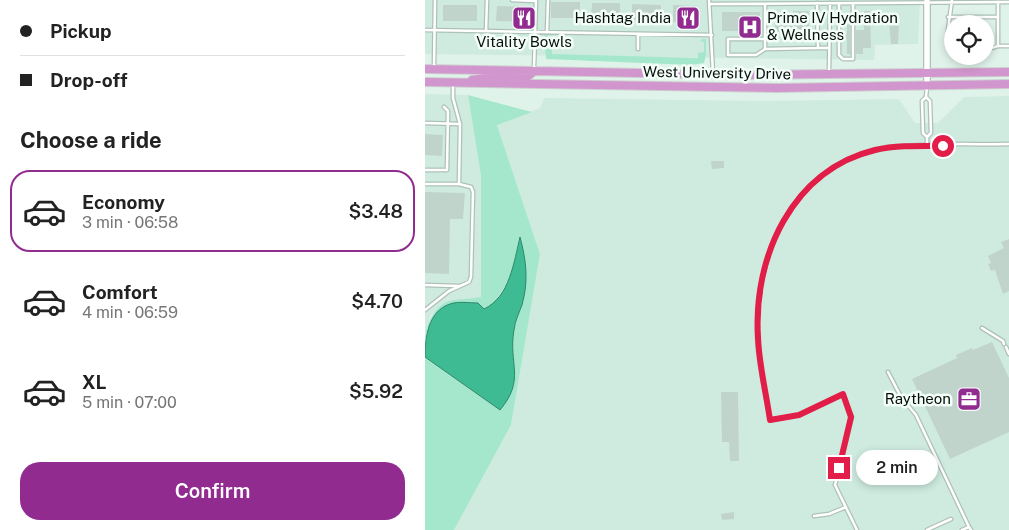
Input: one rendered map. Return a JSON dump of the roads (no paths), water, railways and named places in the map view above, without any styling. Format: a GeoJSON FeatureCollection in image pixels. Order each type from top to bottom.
{"type":"FeatureCollection","features":[{"type":"Feature","properties":{"kind":"highway","name":"West University Drive"},"geometry":{"type":"LineString","coordinates":[[425,69],[713,75],[1009,72]]}},
{"type":"Feature","properties":{"kind":"highway"},"geometry":{"type":"LineString","coordinates":[[456,83],[485,78],[525,79],[534,71]]}},
{"type":"Feature","properties":{"kind":"highway"},"geometry":{"type":"LineString","coordinates":[[534,71],[534,85]]}},
{"type":"Feature","properties":{"kind":"highway"},"geometry":{"type":"LineString","coordinates":[[630,86],[637,83],[702,84],[713,75]]}},
{"type":"Feature","properties":{"kind":"highway"},"geometry":{"type":"LineString","coordinates":[[713,75],[713,87]]}},
{"type":"Feature","properties":{"kind":"highway","name":"West University Drive"},"geometry":{"type":"LineString","coordinates":[[425,82],[777,88],[1009,84]]}},
{"type":"Feature","properties":{"kind":"street"},"geometry":{"type":"LineString","coordinates":[[927,1],[927,84]]}},
{"type":"Feature","properties":{"kind":"lane"},"geometry":{"type":"LineString","coordinates":[[434,69],[435,0]]}},
{"type":"Feature","properties":{"kind":"lane"},"geometry":{"type":"LineString","coordinates":[[486,31],[487,0]]}},
{"type":"Feature","properties":{"kind":"lane"},"geometry":{"type":"LineString","coordinates":[[511,0],[536,0],[534,71]]}},
{"type":"Feature","properties":{"kind":"lane"},"geometry":{"type":"LineString","coordinates":[[547,32],[549,0]]}},
{"type":"Feature","properties":{"kind":"lane"},"geometry":{"type":"LineString","coordinates":[[709,0],[713,75]]}},
{"type":"Feature","properties":{"kind":"lane"},"geometry":{"type":"LineString","coordinates":[[710,4],[830,4],[927,1],[1009,2]]}},
{"type":"Feature","properties":{"kind":"lane"},"geometry":{"type":"LineString","coordinates":[[948,15],[952,1]]}},
{"type":"Feature","properties":{"kind":"lane"},"geometry":{"type":"LineString","coordinates":[[998,2],[998,46]]}},
{"type":"Feature","properties":{"kind":"lane"},"geometry":{"type":"LineString","coordinates":[[839,3],[839,55],[843,59],[853,59],[853,3]]}},
{"type":"Feature","properties":{"kind":"lane"},"geometry":{"type":"LineString","coordinates":[[765,4],[765,49]]}},
{"type":"Feature","properties":{"kind":"lane"},"geometry":{"type":"LineString","coordinates":[[817,4],[818,48]]}},
{"type":"Feature","properties":{"kind":"lane"},"geometry":{"type":"LineString","coordinates":[[829,75],[830,4]]}},
{"type":"Feature","properties":{"kind":"lane"},"geometry":{"type":"LineString","coordinates":[[425,30],[712,35]]}},
{"type":"Feature","properties":{"kind":"lane"},"geometry":{"type":"LineString","coordinates":[[638,34],[638,49]]}},
{"type":"Feature","properties":{"kind":"lane"},"geometry":{"type":"LineString","coordinates":[[765,39],[729,39],[728,55],[756,55],[765,49],[830,48]]}},
{"type":"Feature","properties":{"kind":"lane"},"geometry":{"type":"LineString","coordinates":[[994,47],[1009,46]]}},
{"type":"Feature","properties":{"kind":"lane"},"geometry":{"type":"LineString","coordinates":[[456,83],[453,98],[460,124],[459,184]]}},
{"type":"Feature","properties":{"kind":"lane"},"geometry":{"type":"LineString","coordinates":[[927,84],[926,98],[922,101],[923,133],[927,137]]}},
{"type":"Feature","properties":{"kind":"lane"},"geometry":{"type":"LineString","coordinates":[[926,98],[930,101],[931,132],[927,137],[927,146]]}},
{"type":"Feature","properties":{"kind":"lane"},"geometry":{"type":"LineString","coordinates":[[425,170],[447,170],[448,111],[444,107]]}},
{"type":"Feature","properties":{"kind":"lane"},"geometry":{"type":"LineString","coordinates":[[425,123],[460,124]]}},
{"type":"Feature","properties":{"kind":"lane"},"geometry":{"type":"LineString","coordinates":[[857,530],[835,485],[851,417],[843,394],[799,415],[770,420],[758,338],[759,302],[763,274],[773,241],[786,215],[799,196],[823,174],[850,159],[869,152],[889,148],[1009,144]]}},
{"type":"Feature","properties":{"kind":"lane"},"geometry":{"type":"LineString","coordinates":[[425,184],[459,184],[471,187],[473,192],[471,277],[469,282],[449,291],[425,310]]}},
{"type":"Feature","properties":{"kind":"lane"},"geometry":{"type":"LineString","coordinates":[[425,285],[462,286]]}},
{"type":"Feature","properties":{"kind":"lane"},"geometry":{"type":"LineString","coordinates":[[982,328],[1005,346],[1009,354]]}},
{"type":"Feature","properties":{"kind":"lane"},"geometry":{"type":"LineString","coordinates":[[888,372],[901,397],[916,415],[970,528],[962,530]]}},
{"type":"Feature","properties":{"kind":"lane"},"geometry":{"type":"LineString","coordinates":[[814,516],[829,514],[846,507]]}},
{"type":"Feature","properties":{"kind":"lane"},"geometry":{"type":"LineString","coordinates":[[927,530],[951,519]]}},
{"type":"Feature","properties":{"kind":"place","name":"Vitality Bowls"},"geometry":{"type":"Point","coordinates":[524,18]}},
{"type":"Feature","properties":{"kind":"place","name":"Hashtag India"},"geometry":{"type":"Point","coordinates":[688,18]}},
{"type":"Feature","properties":{"kind":"place","name":"Prime IV Hydration & Wellness"},"geometry":{"type":"Point","coordinates":[750,27]}},
{"type":"Feature","properties":{"kind":"place","name":"Raytheon"},"geometry":{"type":"Point","coordinates":[969,399]}}]}
